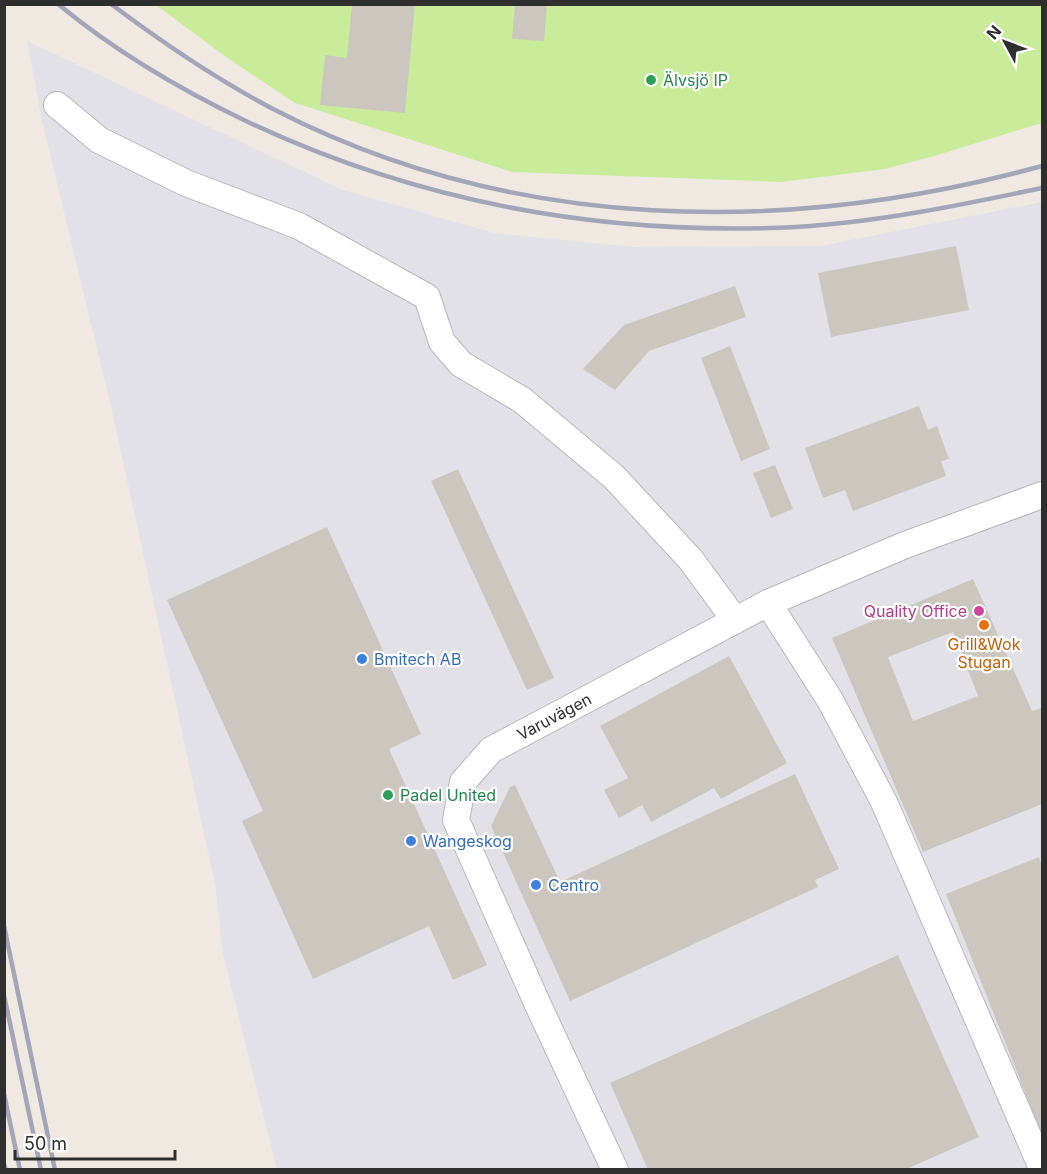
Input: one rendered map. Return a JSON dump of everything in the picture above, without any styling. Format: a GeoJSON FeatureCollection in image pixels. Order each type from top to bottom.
{"type":"FeatureCollection","features":[{"type":"Feature","properties":{"kind":"street"},"geometry":{"type":"LineString","coordinates":[[57,105],[99,140],[186,183],[299,226],[427,297],[442,342],[461,364],[522,400],[614,477],[691,560],[735,620]]}},
{"type":"Feature","properties":{"kind":"street","name":"Varuvägen"},"geometry":{"type":"LineString","coordinates":[[615,1170],[538,1005],[456,820],[463,782],[491,750],[768,603],[905,545],[1042,495]]}},
{"type":"Feature","properties":{"kind":"street"},"geometry":{"type":"LineString","coordinates":[[768,603],[830,700],[884,802],[1042,1168]]}},
{"type":"Feature","properties":{"kind":"shaded area"},"geometry":{"type":"Polygon","coordinates":[[[27,41],[343,190],[494,233],[635,247],[821,246],[1042,202],[1042,1169],[277,1169],[223,954],[215,884],[113,415],[42,121],[27,41]]]}},
{"type":"Feature","properties":{"kind":"green space","name":"Älvsjö IP"},"geometry":{"type":"Polygon","coordinates":[[[156,5],[1042,5],[1042,123],[885,169],[781,182],[512,172],[295,103],[226,57],[156,5]]]}},
{"type":"Feature","properties":{"kind":"building"},"geometry":{"type":"Polygon","coordinates":[[[352,4],[415,4],[405,113],[320,105],[325,55],[347,58],[352,4]]]}},
{"type":"Feature","properties":{"kind":"building"},"geometry":{"type":"Polygon","coordinates":[[[515,4],[547,4],[544,41],[512,39],[515,4]]]}},
{"type":"Feature","properties":{"kind":"building"},"geometry":{"type":"Polygon","coordinates":[[[956,246],[969,310],[831,337],[818,273],[956,246]]]}},
{"type":"Feature","properties":{"kind":"building"},"geometry":{"type":"Polygon","coordinates":[[[735,286],[746,317],[649,351],[615,390],[583,369],[624,325],[735,286]]]}},
{"type":"Feature","properties":{"kind":"building"},"geometry":{"type":"Polygon","coordinates":[[[730,346],[770,449],[741,461],[701,358],[730,346]]]}},
{"type":"Feature","properties":{"kind":"building"},"geometry":{"type":"Polygon","coordinates":[[[919,406],[928,430],[937,426],[949,459],[941,461],[946,476],[853,511],[845,490],[823,498],[805,448],[919,406]]]}},
{"type":"Feature","properties":{"kind":"building"},"geometry":{"type":"Polygon","coordinates":[[[775,465],[793,509],[771,518],[753,473],[775,465]]]}},
{"type":"Feature","properties":{"kind":"building"},"geometry":{"type":"Polygon","coordinates":[[[458,469],[554,678],[527,690],[431,481],[458,469]]]}},
{"type":"Feature","properties":{"kind":"building"},"geometry":{"type":"Polygon","coordinates":[[[327,527],[421,734],[389,749],[487,965],[453,980],[429,926],[313,979],[242,821],[263,811],[167,600],[327,527]]]}},
{"type":"Feature","properties":{"kind":"building"},"geometry":{"type":"Polygon","coordinates":[[[973,579],[1032,711],[1042,708],[1042,804],[923,852],[832,638],[973,579]],[[953,632],[888,657],[913,721],[978,696],[953,632]]]}},
{"type":"Feature","properties":{"kind":"building"},"geometry":{"type":"Polygon","coordinates":[[[729,656],[787,763],[721,799],[714,788],[651,822],[642,805],[619,818],[604,790],[628,778],[600,726],[729,656]]]}},
{"type":"Feature","properties":{"kind":"building"},"geometry":{"type":"Polygon","coordinates":[[[795,774],[839,869],[815,880],[818,887],[570,1001],[491,826],[510,787],[515,785],[560,882],[795,774]]]}},
{"type":"Feature","properties":{"kind":"building"},"geometry":{"type":"Polygon","coordinates":[[[1039,857],[1042,866],[1042,1135],[946,894],[1039,857]]]}},
{"type":"Feature","properties":{"kind":"building"},"geometry":{"type":"Polygon","coordinates":[[[898,955],[979,1137],[904,1170],[648,1170],[610,1083],[898,955]]]}},
{"type":"Feature","properties":{"kind":"railway"},"geometry":{"type":"LineString","coordinates":[[58,4],[80,22],[150,69],[248,122],[313,150],[379,174],[447,193],[515,208],[584,219],[654,226],[796,227],[889,217],[1042,188]]}},
{"type":"Feature","properties":{"kind":"railway"},"geometry":{"type":"LineString","coordinates":[[111,4],[150,33],[231,85],[273,109],[364,150],[458,180],[554,200],[652,210],[749,211],[848,204],[945,189],[1042,166]]}},
{"type":"Feature","properties":{"kind":"railway"},"geometry":{"type":"LineString","coordinates":[[4,926],[55,1170]]}},
{"type":"Feature","properties":{"kind":"railway"},"geometry":{"type":"LineString","coordinates":[[4,995],[41,1170]]}},
{"type":"Feature","properties":{"kind":"railway"},"geometry":{"type":"LineString","coordinates":[[4,1094],[20,1170]]}},
{"type":"Feature","properties":{"kind":"railway"},"geometry":{"type":"LineString","coordinates":[[4,1164],[6,1170]]}},
{"type":"Feature","properties":{"kind":"place","name":"Älvsjö IP"},"geometry":{"type":"Point","coordinates":[651,80]}},
{"type":"Feature","properties":{"kind":"place","name":"Quality Office"},"geometry":{"type":"Point","coordinates":[979,611]}},
{"type":"Feature","properties":{"kind":"place","name":"Grill&Wok Stugan"},"geometry":{"type":"Point","coordinates":[984,625]}},
{"type":"Feature","properties":{"kind":"place","name":"Bmitech AB"},"geometry":{"type":"Point","coordinates":[362,659]}},
{"type":"Feature","properties":{"kind":"place","name":"Padel United"},"geometry":{"type":"Point","coordinates":[388,795]}},
{"type":"Feature","properties":{"kind":"place","name":"Wangeskog"},"geometry":{"type":"Point","coordinates":[411,841]}},
{"type":"Feature","properties":{"kind":"place","name":"Centro"},"geometry":{"type":"Point","coordinates":[536,885]}}]}
